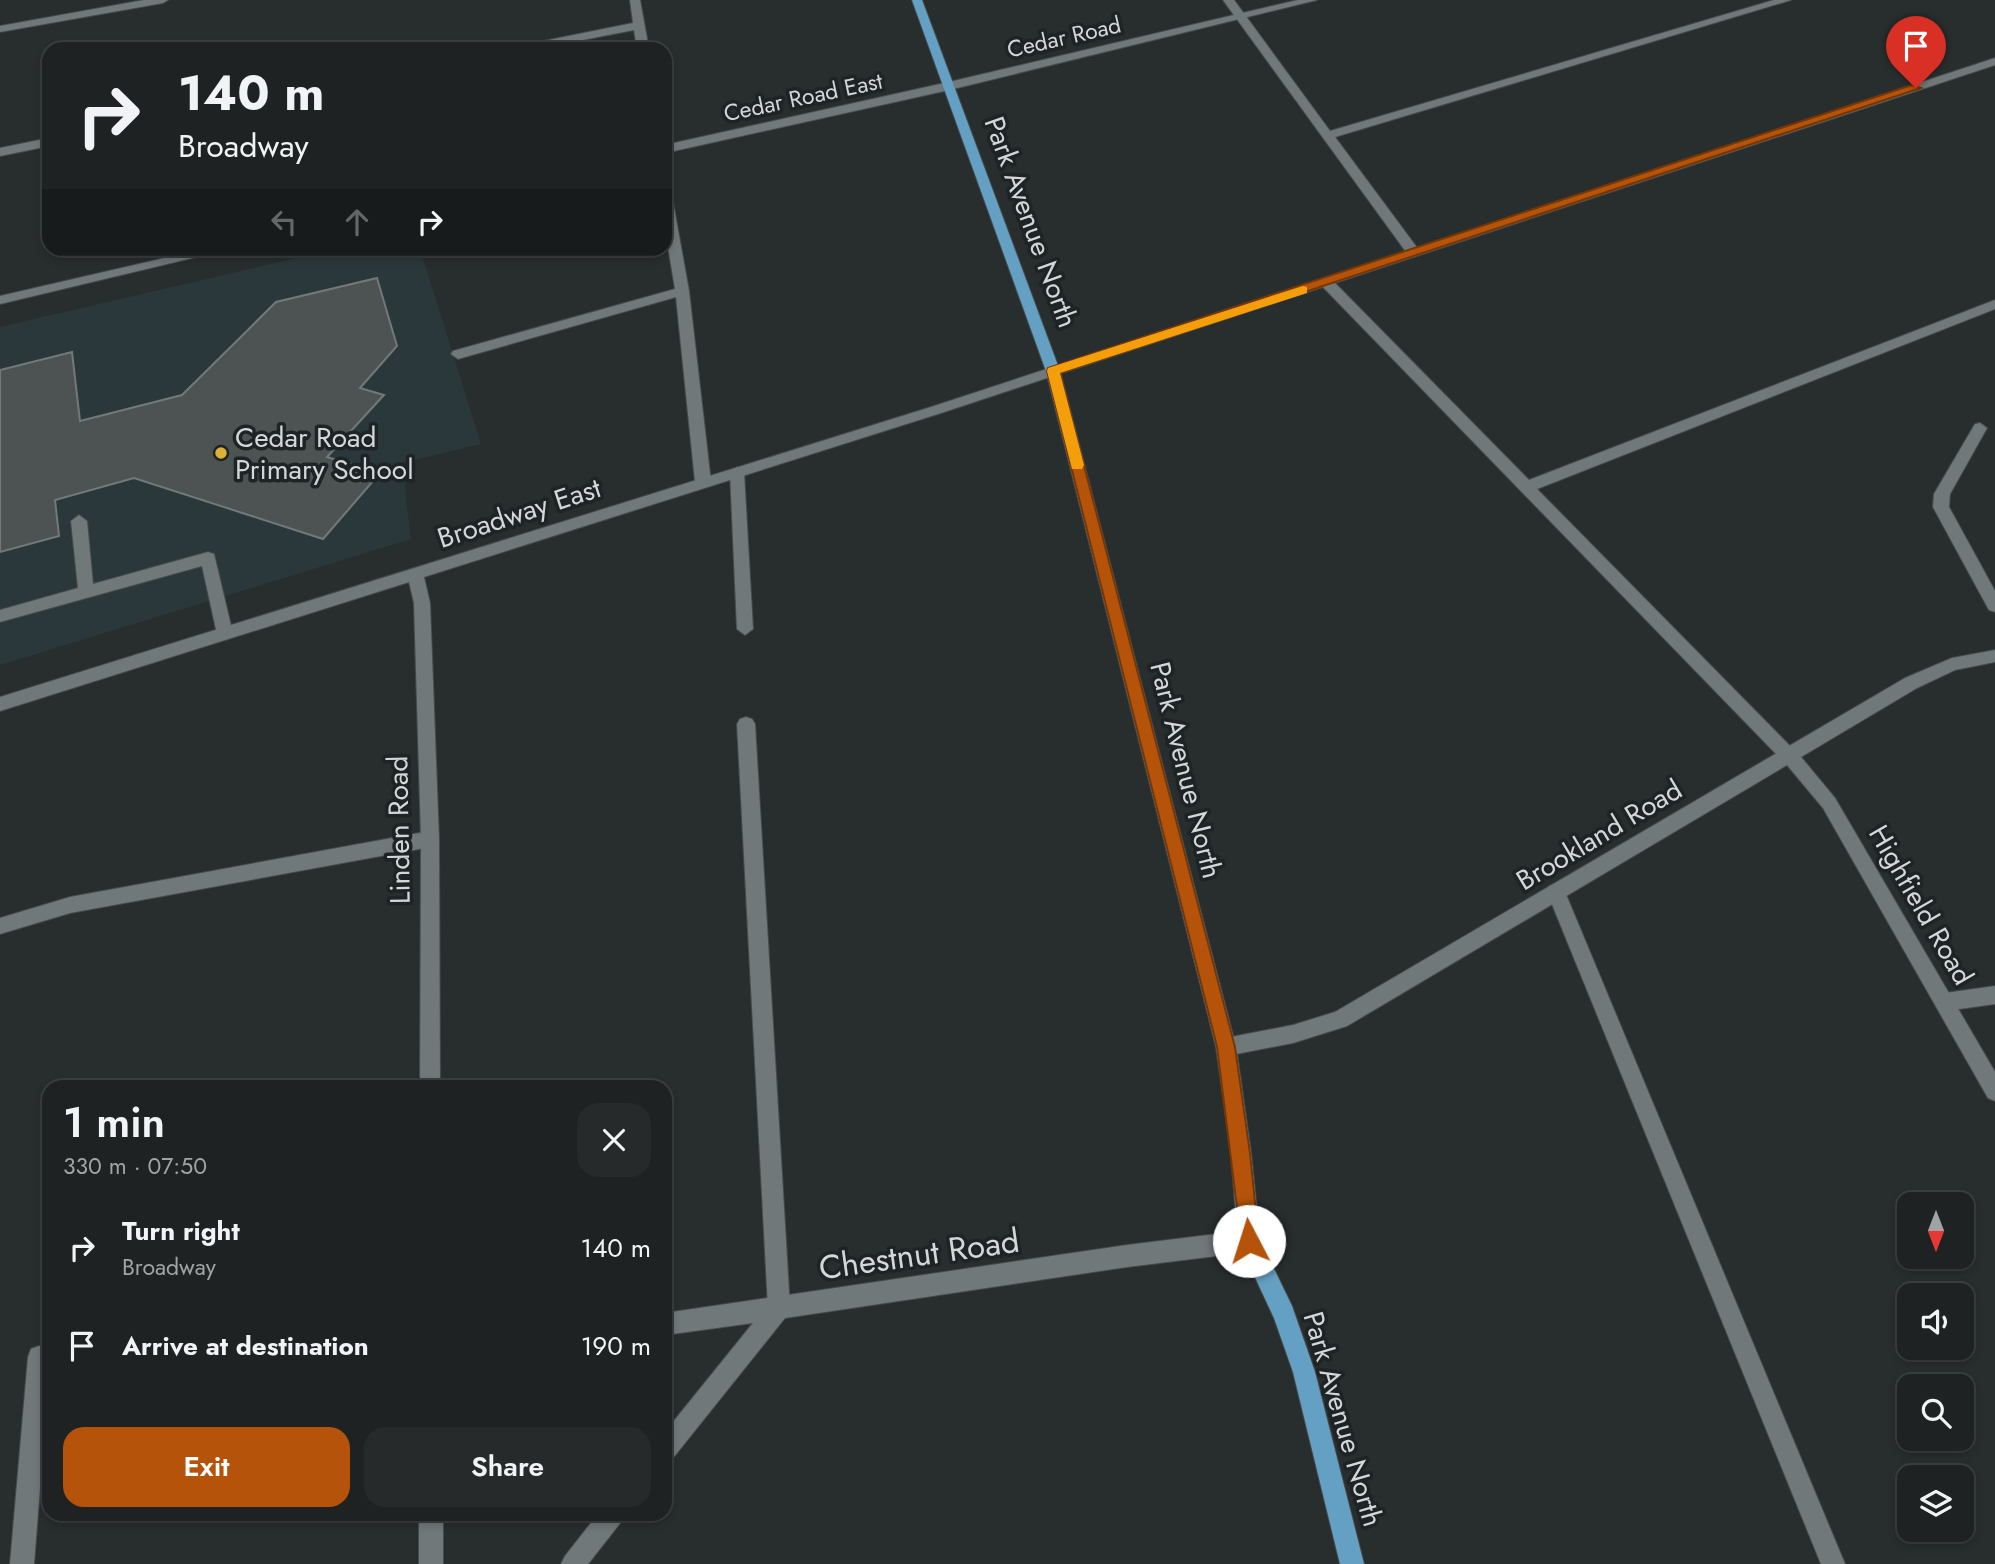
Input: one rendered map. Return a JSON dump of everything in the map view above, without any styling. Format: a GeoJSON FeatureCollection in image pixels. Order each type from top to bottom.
{"type":"FeatureCollection","features":[{"type":"Feature","properties":{"kind":"main road","name":"Park Avenue North"},"geometry":{"type":"LineString","coordinates":[[917,0],[1053,371],[1226,1047],[1241,1153],[1249,1241],[1284,1314],[1304,1371],[1352,1564]]}},
{"type":"Feature","properties":{"kind":"street"},"geometry":{"type":"LineString","coordinates":[[0,29],[163,0]]}},
{"type":"Feature","properties":{"kind":"street"},"geometry":{"type":"LineString","coordinates":[[635,0],[642,42]]}},
{"type":"Feature","properties":{"kind":"street"},"geometry":{"type":"LineString","coordinates":[[1228,0],[1414,253]]}},
{"type":"Feature","properties":{"kind":"street","name":"Cedar Road"},"geometry":{"type":"LineString","coordinates":[[949,86],[1312,0]]}},
{"type":"Feature","properties":{"kind":"street"},"geometry":{"type":"LineString","coordinates":[[1326,136],[1786,0]]}},
{"type":"Feature","properties":{"kind":"street"},"geometry":{"type":"LineString","coordinates":[[554,42],[639,25]]}},
{"type":"Feature","properties":{"kind":"street","name":"Broadway East"},"geometry":{"type":"LineString","coordinates":[[0,704],[1053,371],[1995,61]]}},
{"type":"Feature","properties":{"kind":"street","name":"Cedar Road East"},"geometry":{"type":"LineString","coordinates":[[672,147],[949,86]]}},
{"type":"Feature","properties":{"kind":"street"},"geometry":{"type":"LineString","coordinates":[[0,152],[42,143]]}},
{"type":"Feature","properties":{"kind":"street"},"geometry":{"type":"LineString","coordinates":[[672,232],[682,291],[703,482]]}},
{"type":"Feature","properties":{"kind":"street"},"geometry":{"type":"LineString","coordinates":[[0,300],[193,256]]}},
{"type":"Feature","properties":{"kind":"street","name":"Highfield Road"},"geometry":{"type":"LineString","coordinates":[[1326,282],[1813,781],[1829,803],[1995,1091]]}},
{"type":"Feature","properties":{"kind":"street"},"geometry":{"type":"LineString","coordinates":[[458,354],[682,291]]}},
{"type":"Feature","properties":{"kind":"street"},"geometry":{"type":"LineString","coordinates":[[1526,487],[1995,304]]}},
{"type":"Feature","properties":{"kind":"street"},"geometry":{"type":"LineString","coordinates":[[1980,428],[1942,494],[1941,507],[1995,606]]}},
{"type":"Feature","properties":{"kind":"street"},"geometry":{"type":"LineString","coordinates":[[737,471],[745,629]]}},
{"type":"Feature","properties":{"kind":"street"},"geometry":{"type":"LineString","coordinates":[[79,521],[86,592]]}},
{"type":"Feature","properties":{"kind":"street"},"geometry":{"type":"LineString","coordinates":[[0,616],[208,558],[225,634]]}},
{"type":"Feature","properties":{"kind":"street","name":"Linden Road"},"geometry":{"type":"LineString","coordinates":[[415,574],[422,603],[430,839],[429,1080]]}},
{"type":"Feature","properties":{"kind":"street","name":"Brookland Road"},"geometry":{"type":"LineString","coordinates":[[1226,1047],[1293,1034],[1340,1020],[1911,683],[1952,664],[1995,656]]}},
{"type":"Feature","properties":{"kind":"street"},"geometry":{"type":"LineString","coordinates":[[672,1441],[779,1308],[746,724]]}},
{"type":"Feature","properties":{"kind":"street"},"geometry":{"type":"LineString","coordinates":[[0,926],[70,905],[430,839]]}},
{"type":"Feature","properties":{"kind":"street"},"geometry":{"type":"LineString","coordinates":[[1556,892],[1833,1564]]}},
{"type":"Feature","properties":{"kind":"street"},"geometry":{"type":"LineString","coordinates":[[1945,1002],[1995,995]]}},
{"type":"Feature","properties":{"kind":"street","name":"Chestnut Road"},"geometry":{"type":"LineString","coordinates":[[779,1308],[1128,1256],[1249,1241]]}},
{"type":"Feature","properties":{"kind":"street"},"geometry":{"type":"LineString","coordinates":[[672,1323],[779,1308]]}},
{"type":"Feature","properties":{"kind":"street"},"geometry":{"type":"LineString","coordinates":[[22,1564],[39,1357]]}},
{"type":"Feature","properties":{"kind":"street"},"geometry":{"type":"LineString","coordinates":[[430,1521],[431,1564]]}},
{"type":"Feature","properties":{"kind":"street"},"geometry":{"type":"LineString","coordinates":[[573,1564],[607,1521]]}},
{"type":"Feature","properties":{"kind":"shaded area","name":"Cedar Road Primary School"},"geometry":{"type":"Polygon","coordinates":[[[305,256],[422,256],[481,444],[402,463],[411,539],[0,665],[0,327],[305,256]]]}},
{"type":"Feature","properties":{"kind":"building","name":"Cedar Road Primary School"},"geometry":{"type":"Polygon","coordinates":[[[377,278],[397,346],[360,388],[384,395],[327,457],[380,473],[323,539],[134,478],[55,500],[59,536],[0,552],[0,370],[72,352],[80,421],[182,395],[276,302],[377,278]]]}},
{"type":"Feature","properties":{"kind":"slow traffic"},"geometry":{"type":"LineString","coordinates":[[1077,465],[1053,371],[1303,290]]}},
{"type":"Feature","properties":{"kind":"place","name":"Cedar Road Primary School"},"geometry":{"type":"Point","coordinates":[221,453]}},
{"type":"Feature","properties":{"kind":"route"},"geometry":{"type":"LineString","coordinates":[[1249,1241],[1241,1153],[1226,1047],[1053,371],[1916,88]]}}]}
